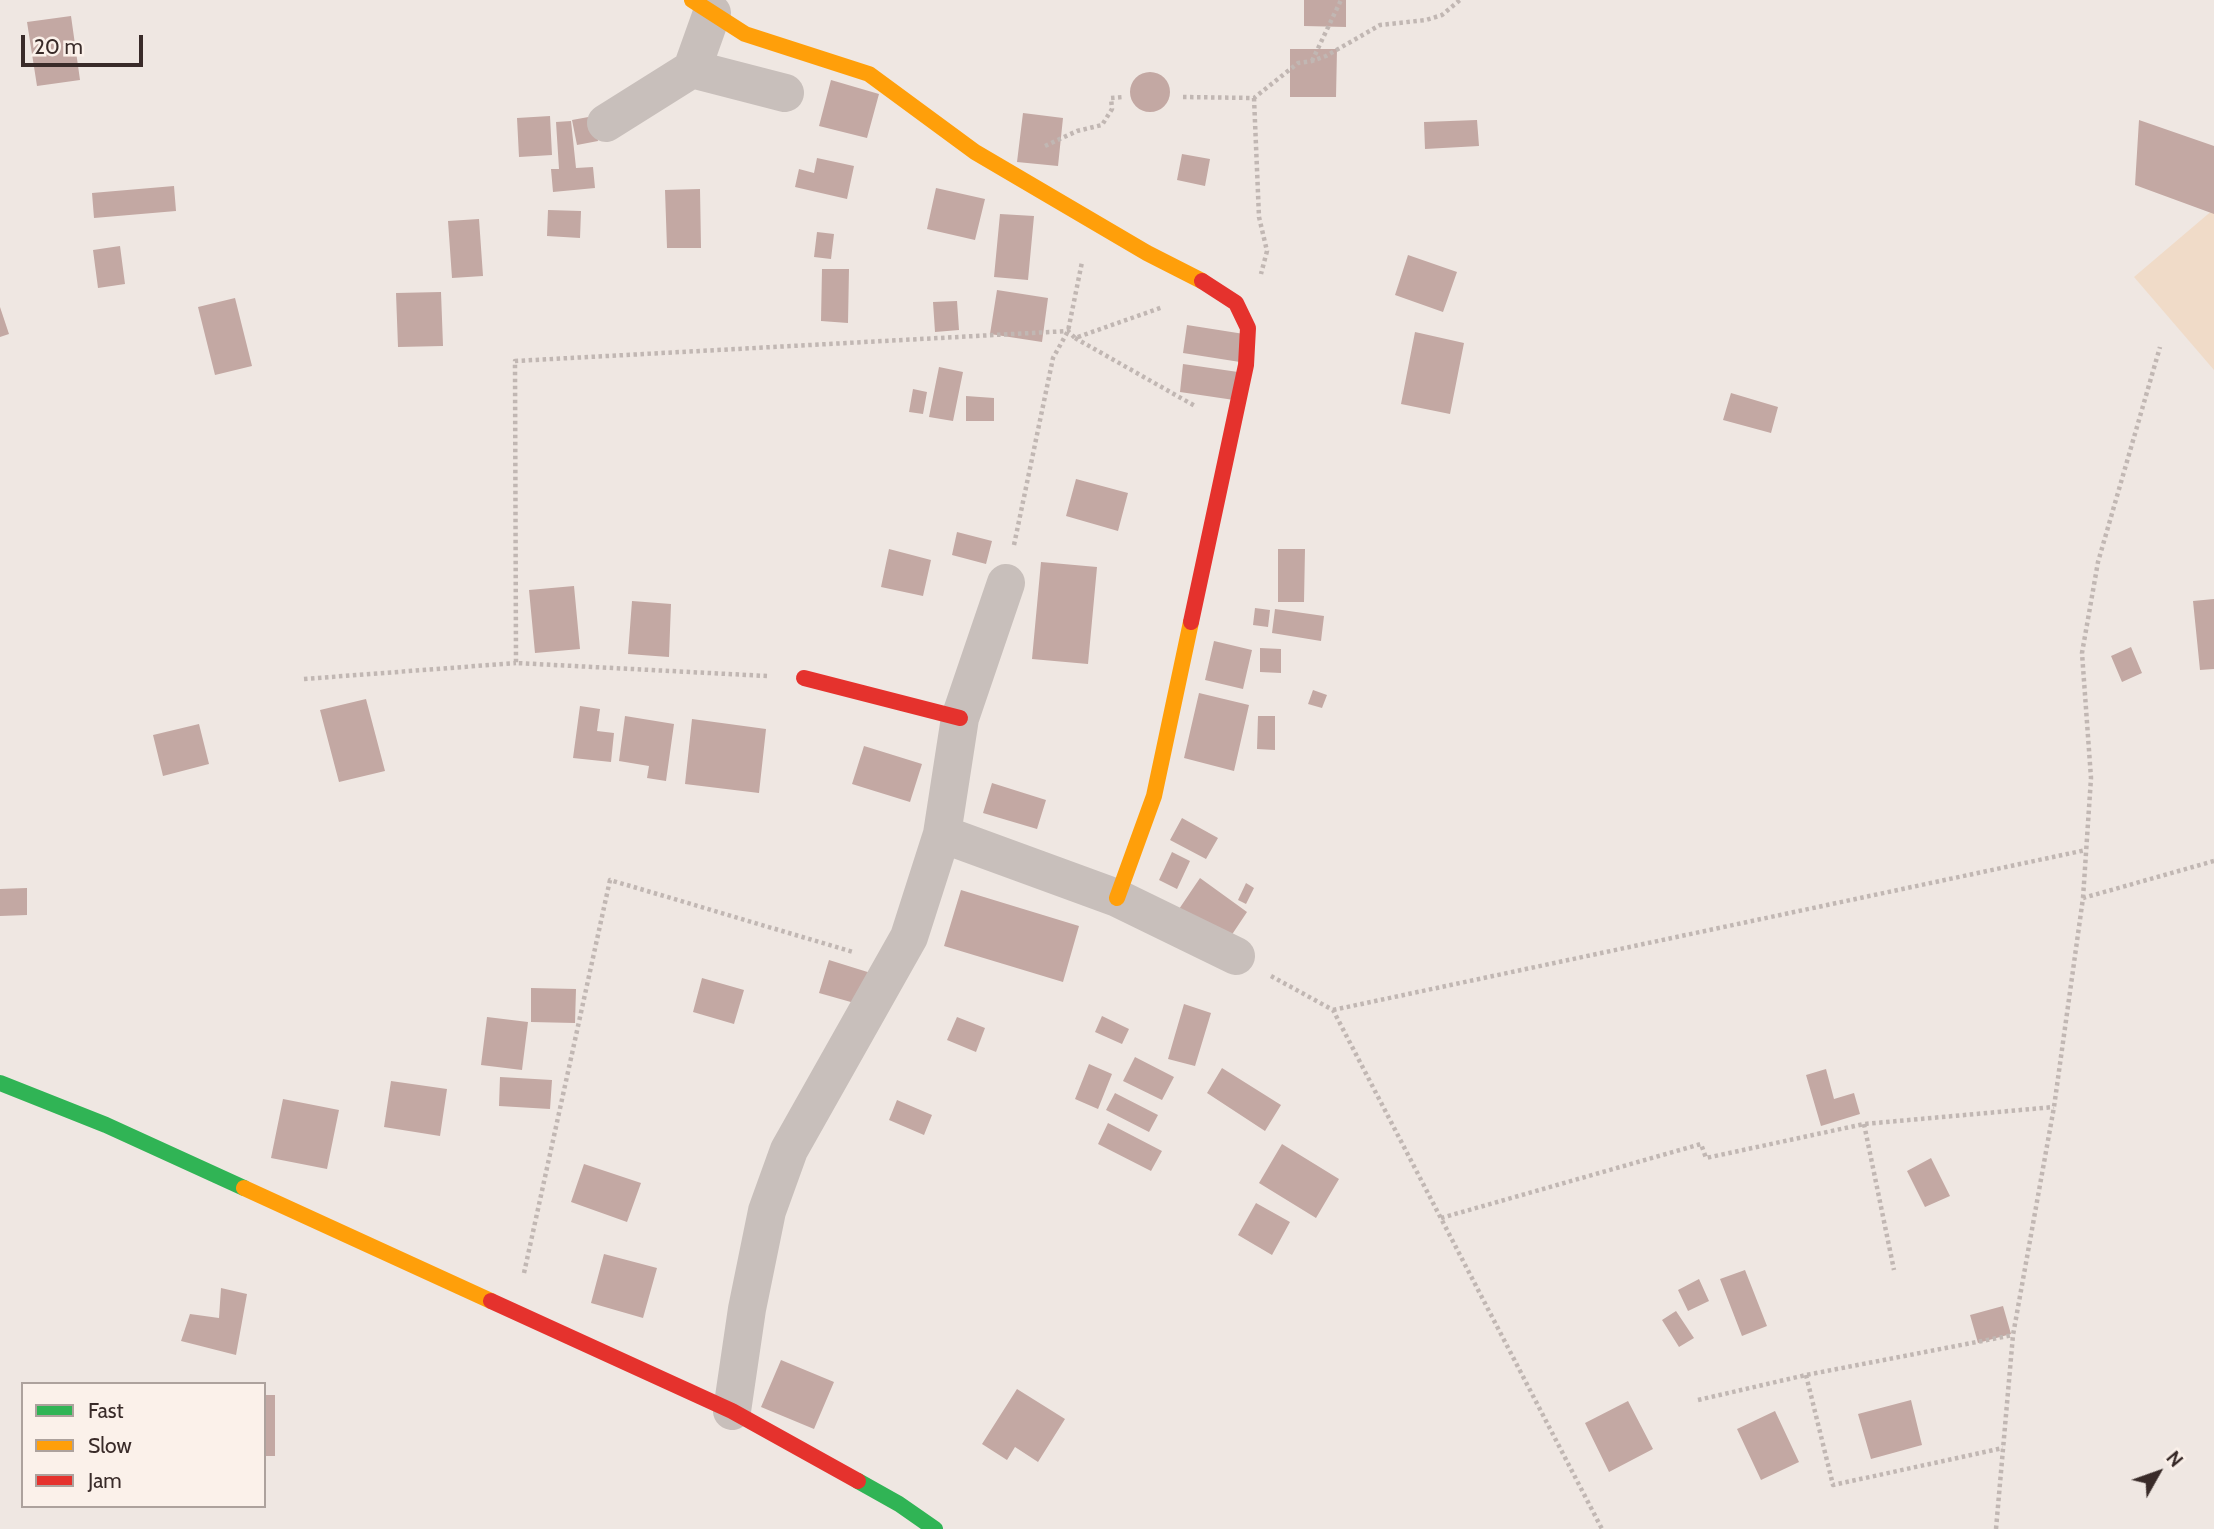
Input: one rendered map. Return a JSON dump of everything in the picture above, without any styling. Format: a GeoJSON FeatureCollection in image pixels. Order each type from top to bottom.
{"type":"FeatureCollection","features":[{"type":"Feature","properties":{"kind":"street"},"geometry":{"type":"LineString","coordinates":[[692,69],[702,6],[745,34],[869,74],[975,152],[1147,253],[1216,289],[1236,303],[1248,328],[1246,365],[1154,796],[1117,898]]}},
{"type":"Feature","properties":{"kind":"street"},"geometry":{"type":"LineString","coordinates":[[606,123],[692,69],[785,93]]}},
{"type":"Feature","properties":{"kind":"street"},"geometry":{"type":"LineString","coordinates":[[732,1411],[747,1309],[765,1223],[785,1162],[789,1150],[909,937],[942,834],[960,718],[1006,583]]}},
{"type":"Feature","properties":{"kind":"street"},"geometry":{"type":"LineString","coordinates":[[804,678],[960,718]]}},
{"type":"Feature","properties":{"kind":"street"},"geometry":{"type":"LineString","coordinates":[[942,834],[1117,898],[1236,956]]}},
{"type":"Feature","properties":{"kind":"street"},"geometry":{"type":"LineString","coordinates":[[0,1083],[106,1125],[732,1411],[899,1504],[935,1529]]}},
{"type":"Feature","properties":{"kind":"path"},"geometry":{"type":"LineString","coordinates":[[1312,61],[1341,0]]}},
{"type":"Feature","properties":{"kind":"path"},"geometry":{"type":"LineString","coordinates":[[1183,97],[1254,98],[1298,63],[1326,56],[1380,25],[1426,20],[1441,15],[1460,0]]}},
{"type":"Feature","properties":{"kind":"path"},"geometry":{"type":"LineString","coordinates":[[1037,149],[1077,131],[1102,125],[1112,108],[1111,98],[1123,97]]}},
{"type":"Feature","properties":{"kind":"path"},"geometry":{"type":"LineString","coordinates":[[1248,328],[1267,251],[1259,217],[1254,98]]}},
{"type":"Feature","properties":{"kind":"path"},"geometry":{"type":"LineString","coordinates":[[1006,583],[1053,358],[1068,331],[1091,220]]}},
{"type":"Feature","properties":{"kind":"path"},"geometry":{"type":"LineString","coordinates":[[1075,338],[1216,289]]}},
{"type":"Feature","properties":{"kind":"path"},"geometry":{"type":"LineString","coordinates":[[516,663],[515,361],[1068,331],[1075,338],[1233,427]]}},
{"type":"Feature","properties":{"kind":"path"},"geometry":{"type":"LineString","coordinates":[[1996,1529],[2013,1335],[2054,1107],[2083,898],[2091,778],[2082,653],[2098,562],[2160,347]]}},
{"type":"Feature","properties":{"kind":"path"},"geometry":{"type":"LineString","coordinates":[[304,680],[516,663],[804,678]]}},
{"type":"Feature","properties":{"kind":"path"},"geometry":{"type":"LineString","coordinates":[[1333,1010],[2086,850]]}},
{"type":"Feature","properties":{"kind":"path"},"geometry":{"type":"LineString","coordinates":[[2083,898],[2214,861]]}},
{"type":"Feature","properties":{"kind":"path"},"geometry":{"type":"LineString","coordinates":[[516,1313],[610,880],[895,964]]}},
{"type":"Feature","properties":{"kind":"path"},"geometry":{"type":"LineString","coordinates":[[1236,956],[1333,1010],[1602,1529]]}},
{"type":"Feature","properties":{"kind":"path"},"geometry":{"type":"LineString","coordinates":[[1441,1218],[1701,1144],[1706,1158],[1864,1124],[2054,1107]]}},
{"type":"Feature","properties":{"kind":"path"},"geometry":{"type":"LineString","coordinates":[[1864,1124],[1894,1270]]}},
{"type":"Feature","properties":{"kind":"path"},"geometry":{"type":"LineString","coordinates":[[1698,1400],[1806,1375],[2013,1335]]}},
{"type":"Feature","properties":{"kind":"path"},"geometry":{"type":"LineString","coordinates":[[1806,1375],[1833,1485],[2003,1448]]}},
{"type":"Feature","properties":{"kind":"sand"},"geometry":{"type":"Polygon","coordinates":[[[2214,209],[2214,370],[2134,277],[2214,209]]]}},
{"type":"Feature","properties":{"kind":"building"},"geometry":{"type":"Polygon","coordinates":[[[1304,0],[1346,0],[1346,27],[1304,26],[1304,0]]]}},
{"type":"Feature","properties":{"kind":"building"},"geometry":{"type":"Polygon","coordinates":[[[71,16],[80,80],[37,86],[27,22],[71,16]]]}},
{"type":"Feature","properties":{"kind":"building"},"geometry":{"type":"Polygon","coordinates":[[[1290,49],[1337,49],[1336,97],[1290,97],[1290,49]]]}},
{"type":"Feature","properties":{"kind":"building"},"geometry":{"type":"Polygon","coordinates":[[[1150,72],[1164,78],[1170,92],[1164,106],[1150,112],[1136,106],[1130,92],[1136,78],[1150,72]]]}},
{"type":"Feature","properties":{"kind":"building"},"geometry":{"type":"Polygon","coordinates":[[[831,80],[879,94],[867,138],[819,126],[831,80]]]}},
{"type":"Feature","properties":{"kind":"building"},"geometry":{"type":"Polygon","coordinates":[[[1023,113],[1063,118],[1058,166],[1017,162],[1023,113]]]}},
{"type":"Feature","properties":{"kind":"building"},"geometry":{"type":"Polygon","coordinates":[[[550,116],[552,155],[519,157],[517,118],[550,116]]]}},
{"type":"Feature","properties":{"kind":"building"},"geometry":{"type":"Polygon","coordinates":[[[594,116],[598,141],[577,145],[572,120],[594,116]]]}},
{"type":"Feature","properties":{"kind":"building"},"geometry":{"type":"Polygon","coordinates":[[[1477,120],[1479,146],[1425,149],[1424,122],[1477,120]]]}},
{"type":"Feature","properties":{"kind":"building"},"geometry":{"type":"Polygon","coordinates":[[[2139,120],[2214,146],[2214,214],[2135,185],[2139,120]]]}},
{"type":"Feature","properties":{"kind":"building"},"geometry":{"type":"Polygon","coordinates":[[[571,121],[576,168],[593,167],[595,188],[553,192],[551,169],[559,169],[556,122],[571,121]]]}},
{"type":"Feature","properties":{"kind":"building"},"geometry":{"type":"Polygon","coordinates":[[[1182,154],[1210,159],[1205,186],[1177,180],[1182,154]]]}},
{"type":"Feature","properties":{"kind":"building"},"geometry":{"type":"Polygon","coordinates":[[[817,158],[854,166],[847,199],[795,187],[799,169],[814,173],[817,158]]]}},
{"type":"Feature","properties":{"kind":"building"},"geometry":{"type":"Polygon","coordinates":[[[174,186],[176,211],[94,218],[92,193],[174,186]]]}},
{"type":"Feature","properties":{"kind":"building"},"geometry":{"type":"Polygon","coordinates":[[[936,188],[985,199],[975,240],[927,229],[936,188]]]}},
{"type":"Feature","properties":{"kind":"building"},"geometry":{"type":"Polygon","coordinates":[[[700,189],[701,248],[667,248],[665,190],[700,189]]]}},
{"type":"Feature","properties":{"kind":"building"},"geometry":{"type":"Polygon","coordinates":[[[548,210],[581,211],[580,238],[547,236],[548,210]]]}},
{"type":"Feature","properties":{"kind":"building"},"geometry":{"type":"Polygon","coordinates":[[[1000,214],[1034,216],[1028,280],[994,277],[1000,214]]]}},
{"type":"Feature","properties":{"kind":"building"},"geometry":{"type":"Polygon","coordinates":[[[479,219],[483,276],[452,278],[448,221],[479,219]]]}},
{"type":"Feature","properties":{"kind":"building"},"geometry":{"type":"Polygon","coordinates":[[[817,232],[834,234],[831,259],[814,257],[817,232]]]}},
{"type":"Feature","properties":{"kind":"building"},"geometry":{"type":"Polygon","coordinates":[[[120,246],[125,284],[98,288],[93,250],[120,246]]]}},
{"type":"Feature","properties":{"kind":"building"},"geometry":{"type":"Polygon","coordinates":[[[1408,255],[1457,272],[1443,312],[1395,295],[1408,255]]]}},
{"type":"Feature","properties":{"kind":"building"},"geometry":{"type":"Polygon","coordinates":[[[822,269],[849,269],[848,323],[821,321],[822,269]]]}},
{"type":"Feature","properties":{"kind":"building"},"geometry":{"type":"Polygon","coordinates":[[[997,290],[1048,298],[1042,342],[990,334],[997,290]]]}},
{"type":"Feature","properties":{"kind":"building"},"geometry":{"type":"Polygon","coordinates":[[[441,292],[443,346],[398,347],[396,293],[441,292]]]}},
{"type":"Feature","properties":{"kind":"building"},"geometry":{"type":"Polygon","coordinates":[[[235,298],[252,366],[215,375],[198,307],[235,298]]]}},
{"type":"Feature","properties":{"kind":"building"},"geometry":{"type":"Polygon","coordinates":[[[957,301],[959,330],[935,332],[933,302],[957,301]]]}},
{"type":"Feature","properties":{"kind":"building"},"geometry":{"type":"Polygon","coordinates":[[[0,307],[9,334],[0,337],[0,307]]]}},
{"type":"Feature","properties":{"kind":"building"},"geometry":{"type":"Polygon","coordinates":[[[1187,325],[1244,334],[1240,362],[1183,353],[1187,325]]]}},
{"type":"Feature","properties":{"kind":"building"},"geometry":{"type":"Polygon","coordinates":[[[1415,332],[1464,343],[1450,414],[1401,404],[1415,332]]]}},
{"type":"Feature","properties":{"kind":"building"},"geometry":{"type":"Polygon","coordinates":[[[1183,364],[1238,372],[1234,400],[1180,392],[1183,364]]]}},
{"type":"Feature","properties":{"kind":"building"},"geometry":{"type":"Polygon","coordinates":[[[939,367],[963,372],[953,421],[929,417],[939,367]]]}},
{"type":"Feature","properties":{"kind":"building"},"geometry":{"type":"Polygon","coordinates":[[[913,389],[927,392],[923,414],[909,412],[913,389]]]}},
{"type":"Feature","properties":{"kind":"building"},"geometry":{"type":"Polygon","coordinates":[[[1731,393],[1778,407],[1771,433],[1723,420],[1731,393]]]}},
{"type":"Feature","properties":{"kind":"building"},"geometry":{"type":"Polygon","coordinates":[[[966,396],[994,398],[994,421],[966,421],[966,396]]]}},
{"type":"Feature","properties":{"kind":"building"},"geometry":{"type":"Polygon","coordinates":[[[1076,479],[1128,493],[1118,531],[1066,516],[1076,479]]]}},
{"type":"Feature","properties":{"kind":"building"},"geometry":{"type":"Polygon","coordinates":[[[957,532],[992,541],[986,564],[952,555],[957,532]]]}},
{"type":"Feature","properties":{"kind":"building"},"geometry":{"type":"Polygon","coordinates":[[[889,549],[931,560],[923,596],[881,587],[889,549]]]}},
{"type":"Feature","properties":{"kind":"building"},"geometry":{"type":"Polygon","coordinates":[[[1278,549],[1305,549],[1304,602],[1278,602],[1278,549]]]}},
{"type":"Feature","properties":{"kind":"building"},"geometry":{"type":"Polygon","coordinates":[[[1041,562],[1097,567],[1088,664],[1032,659],[1041,562]]]}},
{"type":"Feature","properties":{"kind":"building"},"geometry":{"type":"Polygon","coordinates":[[[574,586],[580,649],[535,653],[529,590],[574,586]]]}},
{"type":"Feature","properties":{"kind":"building"},"geometry":{"type":"Polygon","coordinates":[[[2214,599],[2214,669],[2200,670],[2193,601],[2214,599]]]}},
{"type":"Feature","properties":{"kind":"building"},"geometry":{"type":"Polygon","coordinates":[[[632,601],[671,604],[669,657],[628,654],[632,601]]]}},
{"type":"Feature","properties":{"kind":"building"},"geometry":{"type":"Polygon","coordinates":[[[1255,608],[1270,610],[1268,627],[1253,625],[1255,608]]]}},
{"type":"Feature","properties":{"kind":"building"},"geometry":{"type":"Polygon","coordinates":[[[1275,609],[1324,616],[1321,641],[1272,633],[1275,609]]]}},
{"type":"Feature","properties":{"kind":"building"},"geometry":{"type":"Polygon","coordinates":[[[1214,641],[1252,650],[1243,689],[1205,680],[1214,641]]]}},
{"type":"Feature","properties":{"kind":"building"},"geometry":{"type":"Polygon","coordinates":[[[2131,647],[2142,673],[2122,682],[2111,656],[2131,647]]]}},
{"type":"Feature","properties":{"kind":"building"},"geometry":{"type":"Polygon","coordinates":[[[1260,648],[1281,649],[1281,673],[1260,672],[1260,648]]]}},
{"type":"Feature","properties":{"kind":"building"},"geometry":{"type":"Polygon","coordinates":[[[1313,690],[1327,695],[1322,708],[1308,704],[1313,690]]]}},
{"type":"Feature","properties":{"kind":"building"},"geometry":{"type":"Polygon","coordinates":[[[1199,693],[1249,705],[1234,771],[1184,758],[1199,693]]]}},
{"type":"Feature","properties":{"kind":"building"},"geometry":{"type":"Polygon","coordinates":[[[366,699],[385,771],[339,782],[320,710],[366,699]]]}},
{"type":"Feature","properties":{"kind":"building"},"geometry":{"type":"Polygon","coordinates":[[[580,706],[600,709],[597,731],[614,733],[611,762],[573,758],[580,706]]]}},
{"type":"Feature","properties":{"kind":"building"},"geometry":{"type":"Polygon","coordinates":[[[625,716],[674,724],[666,781],[647,778],[649,766],[619,761],[625,716]]]}},
{"type":"Feature","properties":{"kind":"building"},"geometry":{"type":"Polygon","coordinates":[[[1258,716],[1275,716],[1275,750],[1257,749],[1258,716]]]}},
{"type":"Feature","properties":{"kind":"building"},"geometry":{"type":"Polygon","coordinates":[[[692,719],[766,729],[759,793],[685,784],[692,719]]]}},
{"type":"Feature","properties":{"kind":"building"},"geometry":{"type":"Polygon","coordinates":[[[199,724],[209,764],[163,776],[153,735],[199,724]]]}},
{"type":"Feature","properties":{"kind":"building"},"geometry":{"type":"Polygon","coordinates":[[[864,746],[922,764],[910,802],[852,784],[864,746]]]}},
{"type":"Feature","properties":{"kind":"building"},"geometry":{"type":"Polygon","coordinates":[[[992,783],[1046,800],[1037,829],[983,813],[992,783]]]}},
{"type":"Feature","properties":{"kind":"building"},"geometry":{"type":"Polygon","coordinates":[[[1182,818],[1218,838],[1206,859],[1170,840],[1182,818]]]}},
{"type":"Feature","properties":{"kind":"building"},"geometry":{"type":"Polygon","coordinates":[[[1172,852],[1190,861],[1177,889],[1159,880],[1172,852]]]}},
{"type":"Feature","properties":{"kind":"building"},"geometry":{"type":"Polygon","coordinates":[[[1200,878],[1247,912],[1225,945],[1177,912],[1200,878]]]}},
{"type":"Feature","properties":{"kind":"building"},"geometry":{"type":"Polygon","coordinates":[[[1246,883],[1254,888],[1246,904],[1238,900],[1246,883]]]}},
{"type":"Feature","properties":{"kind":"building"},"geometry":{"type":"Polygon","coordinates":[[[27,888],[27,915],[0,916],[0,889],[27,888]]]}},
{"type":"Feature","properties":{"kind":"building"},"geometry":{"type":"Polygon","coordinates":[[[961,890],[1079,926],[1063,982],[944,946],[961,890]]]}},
{"type":"Feature","properties":{"kind":"building"},"geometry":{"type":"Polygon","coordinates":[[[829,960],[874,974],[865,1006],[819,993],[829,960]]]}},
{"type":"Feature","properties":{"kind":"building"},"geometry":{"type":"Polygon","coordinates":[[[702,978],[744,990],[734,1024],[693,1012],[702,978]]]}},
{"type":"Feature","properties":{"kind":"building"},"geometry":{"type":"Polygon","coordinates":[[[531,988],[576,989],[575,1023],[531,1022],[531,988]]]}},
{"type":"Feature","properties":{"kind":"building"},"geometry":{"type":"Polygon","coordinates":[[[1184,1004],[1211,1013],[1195,1066],[1168,1059],[1184,1004]]]}},
{"type":"Feature","properties":{"kind":"building"},"geometry":{"type":"Polygon","coordinates":[[[1102,1016],[1129,1029],[1122,1044],[1095,1032],[1102,1016]]]}},
{"type":"Feature","properties":{"kind":"building"},"geometry":{"type":"Polygon","coordinates":[[[487,1017],[528,1022],[522,1070],[481,1065],[487,1017]]]}},
{"type":"Feature","properties":{"kind":"building"},"geometry":{"type":"Polygon","coordinates":[[[957,1017],[985,1028],[976,1052],[947,1040],[957,1017]]]}},
{"type":"Feature","properties":{"kind":"building"},"geometry":{"type":"Polygon","coordinates":[[[1135,1057],[1174,1077],[1162,1100],[1123,1081],[1135,1057]]]}},
{"type":"Feature","properties":{"kind":"building"},"geometry":{"type":"Polygon","coordinates":[[[1089,1064],[1112,1074],[1098,1109],[1075,1099],[1089,1064]]]}},
{"type":"Feature","properties":{"kind":"building"},"geometry":{"type":"Polygon","coordinates":[[[1222,1068],[1281,1105],[1265,1131],[1207,1093],[1222,1068]]]}},
{"type":"Feature","properties":{"kind":"building"},"geometry":{"type":"Polygon","coordinates":[[[1826,1069],[1834,1099],[1854,1093],[1860,1114],[1821,1126],[1806,1075],[1826,1069]]]}},
{"type":"Feature","properties":{"kind":"building"},"geometry":{"type":"Polygon","coordinates":[[[500,1077],[552,1080],[550,1109],[499,1106],[500,1077]]]}},
{"type":"Feature","properties":{"kind":"building"},"geometry":{"type":"Polygon","coordinates":[[[391,1081],[447,1089],[440,1136],[384,1127],[391,1081]]]}},
{"type":"Feature","properties":{"kind":"building"},"geometry":{"type":"Polygon","coordinates":[[[1115,1093],[1158,1115],[1149,1132],[1106,1110],[1115,1093]]]}},
{"type":"Feature","properties":{"kind":"building"},"geometry":{"type":"Polygon","coordinates":[[[283,1099],[339,1110],[327,1169],[271,1158],[283,1099]]]}},
{"type":"Feature","properties":{"kind":"building"},"geometry":{"type":"Polygon","coordinates":[[[897,1100],[932,1115],[924,1135],[889,1120],[897,1100]]]}},
{"type":"Feature","properties":{"kind":"building"},"geometry":{"type":"Polygon","coordinates":[[[1108,1123],[1162,1151],[1151,1171],[1098,1144],[1108,1123]]]}},
{"type":"Feature","properties":{"kind":"building"},"geometry":{"type":"Polygon","coordinates":[[[1282,1144],[1339,1179],[1316,1218],[1259,1183],[1282,1144]]]}},
{"type":"Feature","properties":{"kind":"building"},"geometry":{"type":"Polygon","coordinates":[[[1931,1158],[1950,1196],[1925,1207],[1907,1171],[1931,1158]]]}},
{"type":"Feature","properties":{"kind":"building"},"geometry":{"type":"Polygon","coordinates":[[[584,1164],[641,1183],[627,1222],[571,1202],[584,1164]]]}},
{"type":"Feature","properties":{"kind":"building"},"geometry":{"type":"Polygon","coordinates":[[[1256,1203],[1290,1222],[1272,1255],[1238,1235],[1256,1203]]]}},
{"type":"Feature","properties":{"kind":"building"},"geometry":{"type":"Polygon","coordinates":[[[604,1254],[657,1268],[643,1318],[591,1303],[604,1254]]]}},
{"type":"Feature","properties":{"kind":"building"},"geometry":{"type":"Polygon","coordinates":[[[1745,1270],[1767,1326],[1742,1336],[1720,1279],[1745,1270]]]}},
{"type":"Feature","properties":{"kind":"building"},"geometry":{"type":"Polygon","coordinates":[[[1699,1279],[1709,1301],[1688,1311],[1678,1290],[1699,1279]]]}},
{"type":"Feature","properties":{"kind":"building"},"geometry":{"type":"Polygon","coordinates":[[[221,1288],[247,1294],[236,1355],[181,1341],[190,1314],[219,1318],[221,1288]]]}},
{"type":"Feature","properties":{"kind":"building"},"geometry":{"type":"Polygon","coordinates":[[[2003,1306],[2011,1334],[1978,1343],[1970,1315],[2003,1306]]]}},
{"type":"Feature","properties":{"kind":"building"},"geometry":{"type":"Polygon","coordinates":[[[1676,1311],[1694,1338],[1679,1347],[1662,1320],[1676,1311]]]}},
{"type":"Feature","properties":{"kind":"building"},"geometry":{"type":"Polygon","coordinates":[[[781,1360],[834,1382],[814,1429],[761,1407],[781,1360]]]}},
{"type":"Feature","properties":{"kind":"building"},"geometry":{"type":"Polygon","coordinates":[[[1017,1389],[1065,1419],[1038,1462],[1015,1447],[1007,1460],[982,1444],[1017,1389]]]}},
{"type":"Feature","properties":{"kind":"building"},"geometry":{"type":"Polygon","coordinates":[[[266,1395],[275,1395],[275,1456],[266,1456],[266,1395]]]}},
{"type":"Feature","properties":{"kind":"building"},"geometry":{"type":"Polygon","coordinates":[[[1911,1400],[1922,1445],[1871,1459],[1858,1414],[1911,1400]]]}},
{"type":"Feature","properties":{"kind":"building"},"geometry":{"type":"Polygon","coordinates":[[[1628,1401],[1653,1449],[1609,1472],[1585,1423],[1628,1401]]]}},
{"type":"Feature","properties":{"kind":"building"},"geometry":{"type":"Polygon","coordinates":[[[1775,1411],[1799,1462],[1761,1480],[1737,1429],[1775,1411]]]}},
{"type":"Feature","properties":{"kind":"traffic: fast"},"geometry":{"type":"LineString","coordinates":[[0,1083],[106,1125],[244,1188]]}},
{"type":"Feature","properties":{"kind":"traffic: fast"},"geometry":{"type":"LineString","coordinates":[[858,1481],[899,1504],[935,1529]]}},
{"type":"Feature","properties":{"kind":"traffic: slow"},"geometry":{"type":"LineString","coordinates":[[692,0],[745,34],[869,74],[975,152],[1147,253],[1202,281]]}},
{"type":"Feature","properties":{"kind":"traffic: slow"},"geometry":{"type":"LineString","coordinates":[[1117,898],[1154,796],[1191,622]]}},
{"type":"Feature","properties":{"kind":"traffic: slow"},"geometry":{"type":"LineString","coordinates":[[244,1188],[491,1301]]}},
{"type":"Feature","properties":{"kind":"traffic: jam"},"geometry":{"type":"LineString","coordinates":[[1191,622],[1246,365],[1248,328],[1236,303],[1202,281]]}},
{"type":"Feature","properties":{"kind":"traffic: jam"},"geometry":{"type":"LineString","coordinates":[[804,678],[960,718]]}},
{"type":"Feature","properties":{"kind":"traffic: jam"},"geometry":{"type":"LineString","coordinates":[[491,1301],[732,1411],[858,1481]]}}]}
